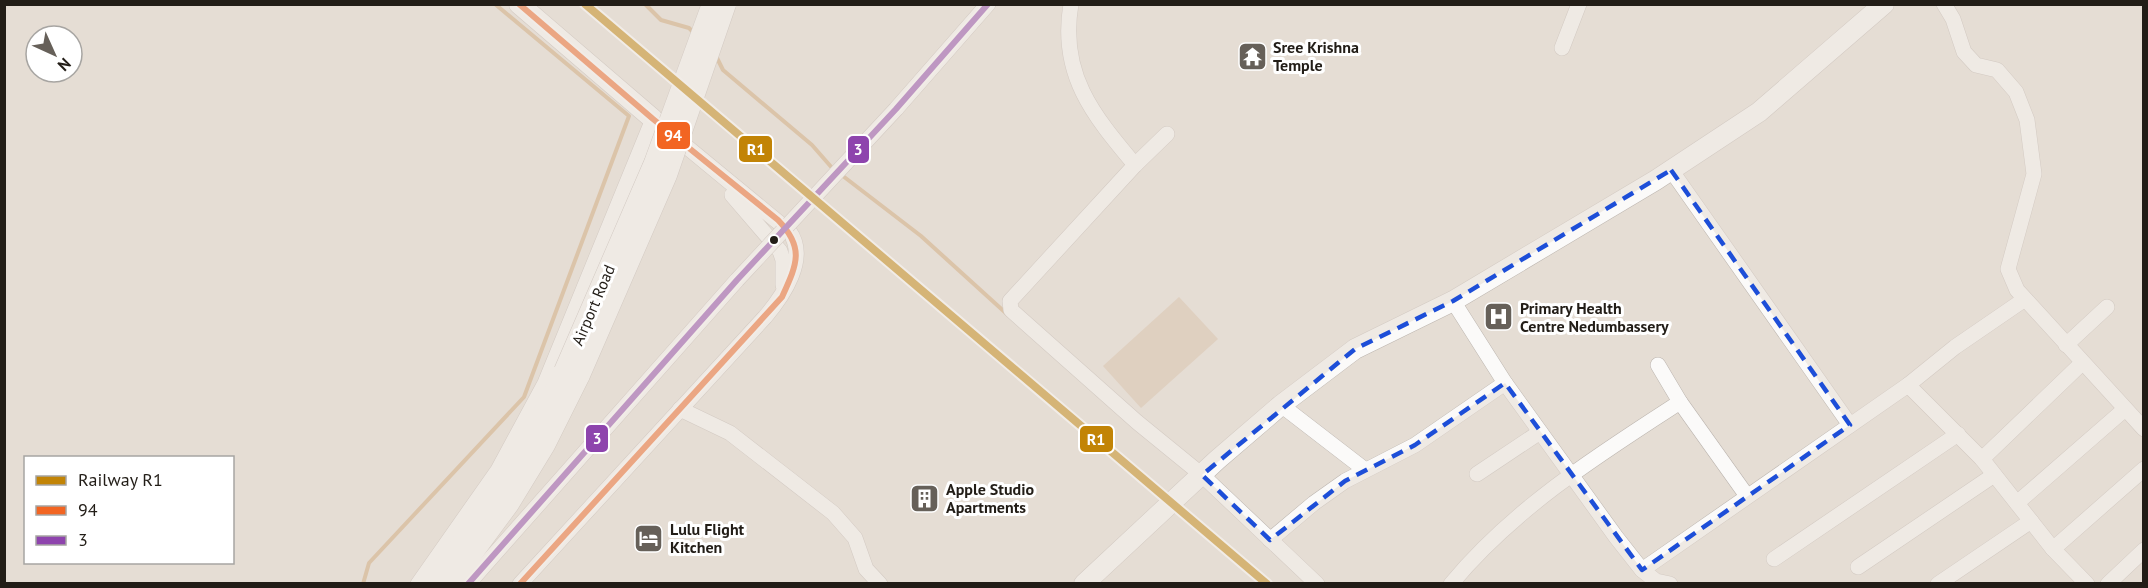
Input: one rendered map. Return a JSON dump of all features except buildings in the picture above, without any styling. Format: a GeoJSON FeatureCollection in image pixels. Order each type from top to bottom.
{"type":"FeatureCollection","features":[{"type":"Feature","properties":{"kind":"main road"},"geometry":{"type":"LineString","coordinates":[[519,4],[653,119]]}},
{"type":"Feature","properties":{"kind":"main road","name":"Airport Road"},"geometry":{"type":"LineString","coordinates":[[431,584],[492,502],[531,438],[564,371],[654,163],[712,4]]}},
{"type":"Feature","properties":{"kind":"main road","name":"Airport Road"},"geometry":{"type":"LineString","coordinates":[[450,584],[509,504],[545,445],[580,375],[667,176],[726,4]]}},
{"type":"Feature","properties":{"kind":"main road"},"geometry":{"type":"LineString","coordinates":[[1084,584],[1281,405],[1355,349],[1453,301],[1603,213],[1671,170],[1759,112],[1884,4]]}},
{"type":"Feature","properties":{"kind":"street"},"geometry":{"type":"LineString","coordinates":[[468,584],[737,280],[896,109],[988,4]]}},
{"type":"Feature","properties":{"kind":"street"},"geometry":{"type":"LineString","coordinates":[[1071,4],[1067,25],[1072,64],[1088,107],[1135,165]]}},
{"type":"Feature","properties":{"kind":"street"},"geometry":{"type":"LineString","coordinates":[[1562,48],[1579,4]]}},
{"type":"Feature","properties":{"kind":"street"},"geometry":{"type":"LineString","coordinates":[[1944,4],[1953,20],[1964,52],[1976,64],[1997,70],[2016,92],[2027,120],[2034,174],[2008,269],[2017,290],[2144,429]]}},
{"type":"Feature","properties":{"kind":"street"},"geometry":{"type":"LineString","coordinates":[[418,584],[498,470],[545,383],[653,119],[745,201],[780,251],[783,260],[782,297]]}},
{"type":"Feature","properties":{"kind":"street"},"geometry":{"type":"LineString","coordinates":[[1167,134],[1060,246],[1009,305],[1011,310],[1137,422],[1202,475],[1317,584]]}},
{"type":"Feature","properties":{"kind":"street"},"geometry":{"type":"LineString","coordinates":[[520,584],[782,297],[792,275],[796,245],[793,237],[778,220],[745,201],[697,165],[647,138]]}},
{"type":"Feature","properties":{"kind":"street"},"geometry":{"type":"LineString","coordinates":[[1671,170],[1850,425]]}},
{"type":"Feature","properties":{"kind":"street"},"geometry":{"type":"LineString","coordinates":[[1642,570],[1908,385],[1955,347],[2025,299]]}},
{"type":"Feature","properties":{"kind":"street"},"geometry":{"type":"LineString","coordinates":[[1453,301],[1505,383],[1540,432],[1642,570],[1660,583]]}},
{"type":"Feature","properties":{"kind":"street"},"geometry":{"type":"LineString","coordinates":[[2066,345],[2107,307]]}},
{"type":"Feature","properties":{"kind":"street"},"geometry":{"type":"LineString","coordinates":[[1982,459],[2082,363]]}},
{"type":"Feature","properties":{"kind":"street"},"geometry":{"type":"LineString","coordinates":[[1658,364],[1680,402],[1747,496]]}},
{"type":"Feature","properties":{"kind":"street"},"geometry":{"type":"LineString","coordinates":[[1270,540],[1314,503],[1364,469],[1415,445],[1505,383]]}},
{"type":"Feature","properties":{"kind":"street"},"geometry":{"type":"LineString","coordinates":[[1908,385],[1982,459],[2053,549],[2087,584]]}},
{"type":"Feature","properties":{"kind":"street"},"geometry":{"type":"LineString","coordinates":[[1451,584],[1473,558],[1571,473],[1680,402]]}},
{"type":"Feature","properties":{"kind":"street"},"geometry":{"type":"LineString","coordinates":[[1281,405],[1364,469]]}},
{"type":"Feature","properties":{"kind":"street"},"geometry":{"type":"LineString","coordinates":[[680,409],[730,433],[833,513],[855,538],[866,569],[880,584]]}},
{"type":"Feature","properties":{"kind":"street"},"geometry":{"type":"LineString","coordinates":[[2017,503],[2125,409]]}},
{"type":"Feature","properties":{"kind":"street"},"geometry":{"type":"LineString","coordinates":[[1477,474],[1540,432]]}},
{"type":"Feature","properties":{"kind":"street"},"geometry":{"type":"LineString","coordinates":[[1774,559],[1958,434]]}},
{"type":"Feature","properties":{"kind":"street"},"geometry":{"type":"LineString","coordinates":[[2053,549],[2144,469]]}},
{"type":"Feature","properties":{"kind":"street"},"geometry":{"type":"LineString","coordinates":[[1858,567],[1994,475]]}},
{"type":"Feature","properties":{"kind":"street"},"geometry":{"type":"LineString","coordinates":[[1938,584],[2031,521]]}},
{"type":"Feature","properties":{"kind":"street"},"geometry":{"type":"LineString","coordinates":[[2108,584],[2144,550]]}},
{"type":"Feature","properties":{"kind":"highlighted area"},"geometry":{"type":"Polygon","coordinates":[[[1671,170],[1850,425],[1642,570],[1505,383],[1415,445],[1345,481],[1270,540],[1202,475],[1355,349],[1453,301],[1671,170]]]}},
{"type":"Feature","properties":{"kind":"shaded area"},"geometry":{"type":"Polygon","coordinates":[[[1179,297],[1218,339],[1141,408],[1103,366],[1179,297]]]}},
{"type":"Feature","properties":{"kind":"waterway"},"geometry":{"type":"LineString","coordinates":[[363,584],[369,563],[524,397],[629,116],[495,4]]}},
{"type":"Feature","properties":{"kind":"waterway"},"geometry":{"type":"LineString","coordinates":[[645,4],[661,20],[689,28],[695,34]]}},
{"type":"Feature","properties":{"kind":"waterway"},"geometry":{"type":"LineString","coordinates":[[715,54],[723,70],[812,145],[833,169]]}},
{"type":"Feature","properties":{"kind":"waterway"},"geometry":{"type":"LineString","coordinates":[[839,173],[921,236],[1008,315]]}},
{"type":"Feature","properties":{"kind":"rail line","name":"R1"},"geometry":{"type":"LineString","coordinates":[[585,4],[1267,584]]}},
{"type":"Feature","properties":{"kind":"transit line","name":"94"},"geometry":{"type":"LineString","coordinates":[[519,4],[653,119],[778,220],[792,239],[796,257],[792,275],[782,297],[520,584]]}},
{"type":"Feature","properties":{"kind":"transit line","name":"3"},"geometry":{"type":"LineString","coordinates":[[468,584],[737,280],[896,109],[988,4]]}},
{"type":"Feature","properties":{"kind":"place","name":"Sree Krishna Temple"},"geometry":{"type":"Point","coordinates":[1252,56]}},
{"type":"Feature","properties":{"kind":"place","name":"Primary Health Centre Nedumbassery"},"geometry":{"type":"Point","coordinates":[1499,317]}},
{"type":"Feature","properties":{"kind":"place","name":"Apple Studio Apartments"},"geometry":{"type":"Point","coordinates":[925,498]}},
{"type":"Feature","properties":{"kind":"place","name":"Lulu Flight Kitchen"},"geometry":{"type":"Point","coordinates":[649,538]}}]}
